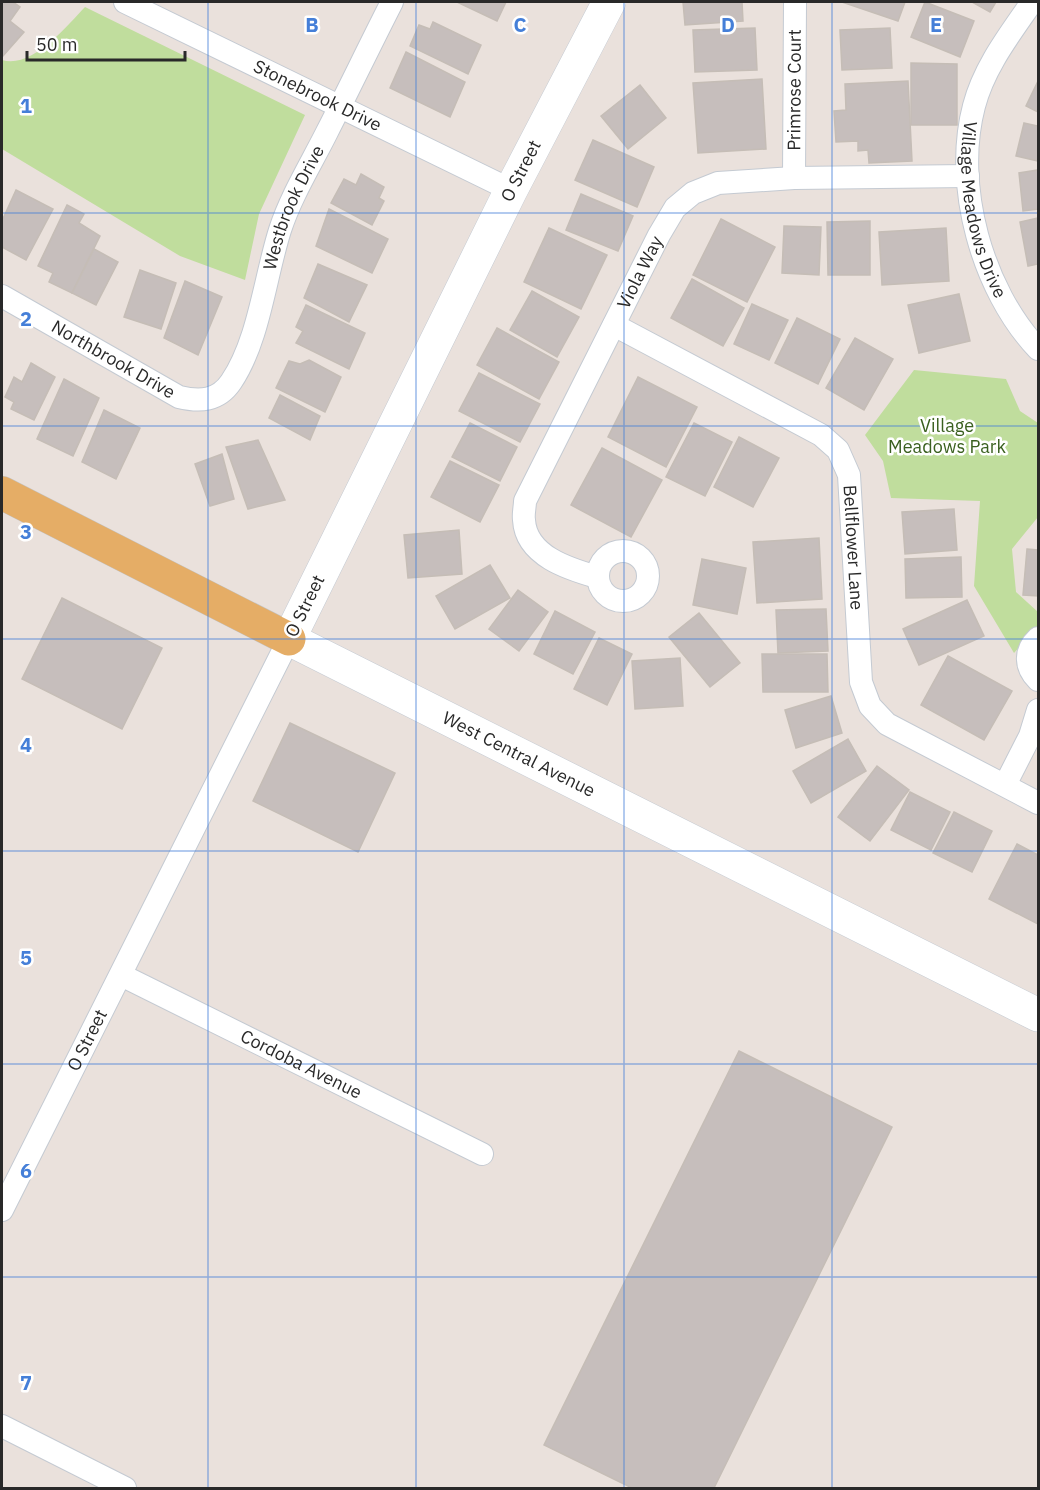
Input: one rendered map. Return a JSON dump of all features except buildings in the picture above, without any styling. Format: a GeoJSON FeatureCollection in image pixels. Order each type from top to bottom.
{"type":"FeatureCollection","features":[{"type":"Feature","properties":{"kind":"main road","name":"O Street"},"geometry":{"type":"LineString","coordinates":[[289,639],[511,190],[609,2]]}},
{"type":"Feature","properties":{"kind":"main road","name":"West Central Avenue"},"geometry":{"type":"LineString","coordinates":[[2,493],[1038,1015]]}},
{"type":"Feature","properties":{"kind":"street","name":"Stonebrook Drive"},"geometry":{"type":"LineString","coordinates":[[125,2],[511,190]]}},
{"type":"Feature","properties":{"kind":"street","name":"Westbrook Drive"},"geometry":{"type":"LineString","coordinates":[[196,401],[210,398],[224,390],[232,381],[241,363],[262,302],[280,230],[295,194],[392,2]]}},
{"type":"Feature","properties":{"kind":"street","name":"Primrose Court"},"geometry":{"type":"LineString","coordinates":[[794,178],[795,2]]}},
{"type":"Feature","properties":{"kind":"street","name":"Village Meadows Drive"},"geometry":{"type":"LineString","coordinates":[[1032,2],[986,75],[974,105],[968,138],[968,176],[981,254],[999,292],[1026,337],[1038,349]]}},
{"type":"Feature","properties":{"kind":"street","name":"Viola Way"},"geometry":{"type":"LineString","coordinates":[[597,577],[545,556],[531,541],[524,521],[525,501],[659,235],[675,208],[693,193],[718,183],[794,178],[968,176]]}},
{"type":"Feature","properties":{"kind":"street","name":"Northbrook Drive"},"geometry":{"type":"LineString","coordinates":[[2,296],[179,397],[196,401]]}},
{"type":"Feature","properties":{"kind":"street","name":"Bellflower Lane"},"geometry":{"type":"LineString","coordinates":[[614,325],[821,435],[838,450],[849,475],[861,682],[870,706],[887,724],[1038,803]]}},
{"type":"Feature","properties":{"kind":"street"},"geometry":{"type":"LineString","coordinates":[[1038,638],[1029,650],[1027,658],[1029,667],[1038,680]]}},
{"type":"Feature","properties":{"kind":"street","name":"O Street"},"geometry":{"type":"LineString","coordinates":[[2,1210],[289,639]]}},
{"type":"Feature","properties":{"kind":"street"},"geometry":{"type":"LineString","coordinates":[[1005,785],[1030,736],[1038,710]]}},
{"type":"Feature","properties":{"kind":"street","name":"Cordoba Avenue"},"geometry":{"type":"LineString","coordinates":[[121,975],[482,1154]]}},
{"type":"Feature","properties":{"kind":"street"},"geometry":{"type":"LineString","coordinates":[[2,1426],[125,1488]]}},
{"type":"Feature","properties":{"kind":"green space"},"geometry":{"type":"Polygon","coordinates":[[[85,7],[305,115],[259,214],[245,280],[180,256],[2,149],[2,60],[13,61],[36,52],[58,35],[85,7]]]}},
{"type":"Feature","properties":{"kind":"green space","name":"Village Meadows Park"},"geometry":{"type":"Polygon","coordinates":[[[914,370],[1006,379],[1020,411],[1038,423],[1038,517],[1012,549],[1016,592],[1038,612],[1038,626],[1014,653],[974,586],[980,501],[891,498],[883,461],[865,435],[914,370]]]}}]}
